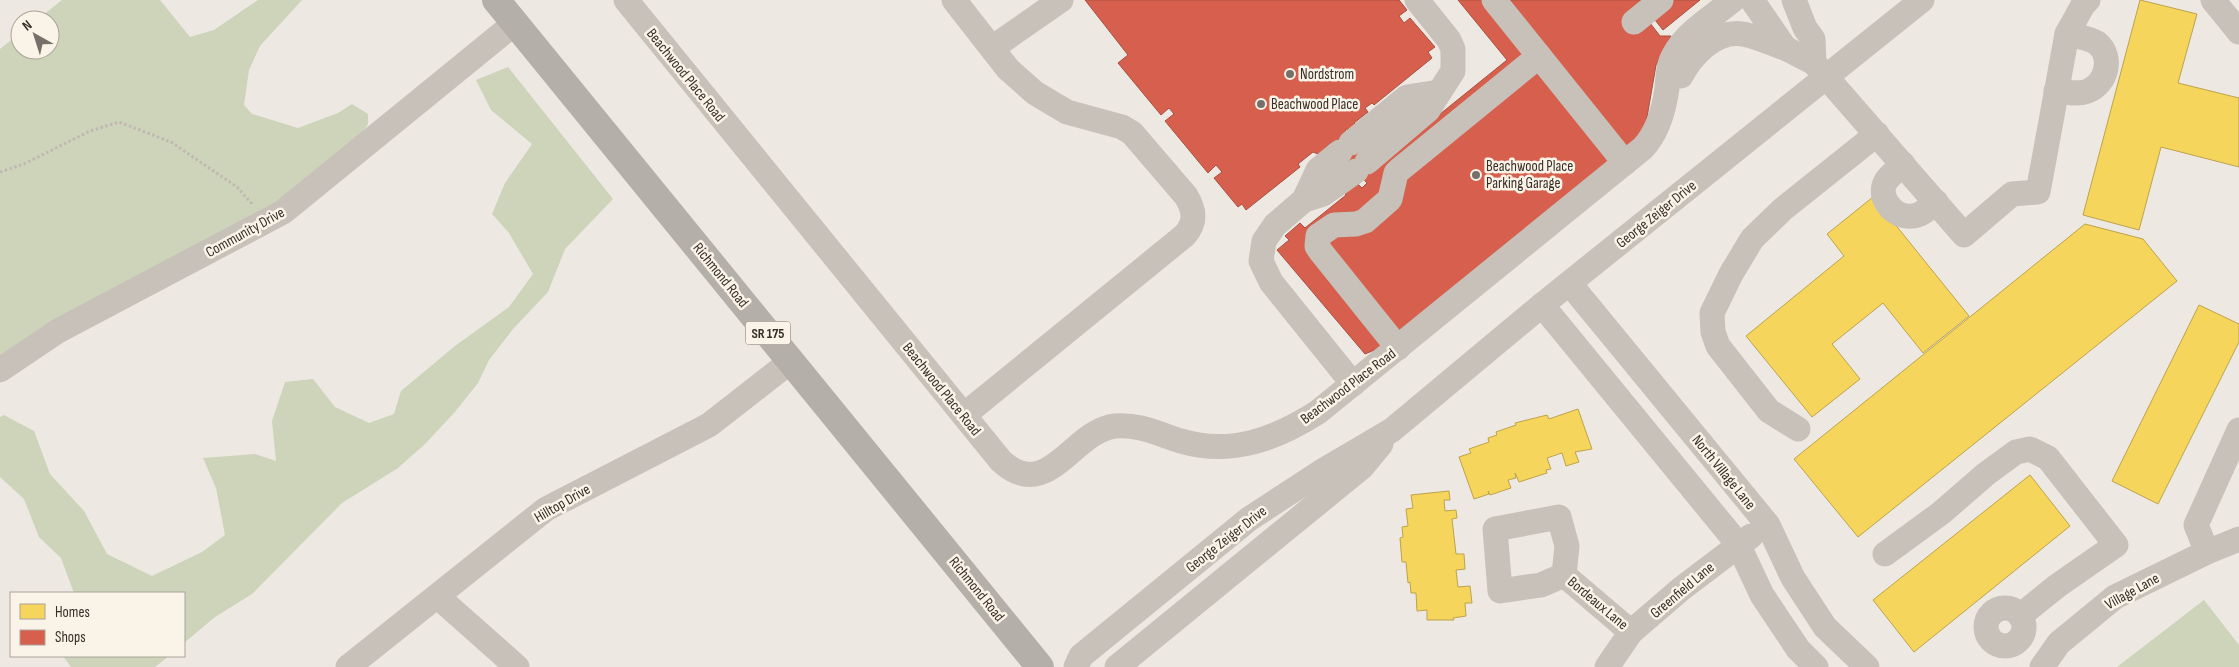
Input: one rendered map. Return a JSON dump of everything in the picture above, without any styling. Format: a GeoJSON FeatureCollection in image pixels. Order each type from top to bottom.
{"type":"FeatureCollection","features":[{"type":"Feature","properties":{"kind":"main road","name":"Richmond Road"},"geometry":{"type":"LineString","coordinates":[[496,0],[1040,667]]}},
{"type":"Feature","properties":{"kind":"street","name":"Beachwood Place Road"},"geometry":{"type":"LineString","coordinates":[[626,0],[1008,468],[1024,475],[1033,475],[1050,468],[1099,430],[1116,426],[1142,426],[1179,440],[1205,446],[1243,445],[1257,442],[1300,424],[1398,348],[1643,148],[1653,137],[1666,95],[1668,74],[1675,52],[1692,34],[1733,0]]}},
{"type":"Feature","properties":{"kind":"street"},"geometry":{"type":"LineString","coordinates":[[954,0],[1016,78],[1051,104],[1078,116],[1110,124],[1132,133],[1186,196],[1191,204],[1194,220],[1192,228],[1186,235],[964,415]]}},
{"type":"Feature","properties":{"kind":"street"},"geometry":{"type":"LineString","coordinates":[[992,48],[1061,0]]}},
{"type":"Feature","properties":{"kind":"street"},"geometry":{"type":"LineString","coordinates":[[1353,384],[1270,282],[1261,261],[1262,250],[1268,232],[1304,200],[1323,194],[1353,157],[1420,118],[1428,110],[1452,71],[1453,49],[1449,40],[1417,0]]}},
{"type":"Feature","properties":{"kind":"street"},"geometry":{"type":"LineString","coordinates":[[1494,0],[1625,163]]}},
{"type":"Feature","properties":{"kind":"street"},"geometry":{"type":"LineString","coordinates":[[1634,22],[1661,0]]}},
{"type":"Feature","properties":{"kind":"street"},"geometry":{"type":"LineString","coordinates":[[1746,0],[1748,23],[1751,30],[1762,40]]}},
{"type":"Feature","properties":{"kind":"street"},"geometry":{"type":"LineString","coordinates":[[1752,0],[1785,48]]}},
{"type":"Feature","properties":{"kind":"street"},"geometry":{"type":"LineString","coordinates":[[1777,0],[1877,134],[1964,234],[2012,194],[2038,192],[2067,34],[2083,5],[2088,0]]}},
{"type":"Feature","properties":{"kind":"street"},"geometry":{"type":"LineString","coordinates":[[1794,0],[1815,52]]}},
{"type":"Feature","properties":{"kind":"street","name":"George Zeiger Drive"},"geometry":{"type":"LineString","coordinates":[[1076,667],[1080,656],[1249,519],[1324,470],[1392,430],[1542,305],[1570,284],[1815,52],[1922,0]]}},
{"type":"Feature","properties":{"kind":"street"},"geometry":{"type":"LineString","coordinates":[[2213,0],[2239,32]]}},
{"type":"Feature","properties":{"kind":"street","name":"Community Drive"},"geometry":{"type":"LineString","coordinates":[[0,370],[58,331],[282,212],[515,23]]}},
{"type":"Feature","properties":{"kind":"street"},"geometry":{"type":"LineString","coordinates":[[1666,95],[1677,86],[1686,66],[1694,56],[1716,37],[1725,34],[1739,33],[1785,48],[1815,52]]}},
{"type":"Feature","properties":{"kind":"street"},"geometry":{"type":"LineString","coordinates":[[2056,91],[2085,92],[2099,84],[2105,74],[2107,62],[2104,52],[2097,43],[2067,34]]}},
{"type":"Feature","properties":{"kind":"street"},"geometry":{"type":"LineString","coordinates":[[1398,348],[1321,252],[1317,246],[1318,236],[1334,225],[1361,223],[1388,202],[1398,170],[1539,56]]}},
{"type":"Feature","properties":{"kind":"street"},"geometry":{"type":"LineString","coordinates":[[1798,430],[1769,411],[1718,346],[1713,332],[1712,313],[1731,274],[1752,238],[1783,209],[1877,134]]}},
{"type":"Feature","properties":{"kind":"street"},"geometry":{"type":"LineString","coordinates":[[1903,164],[1886,181],[1884,195],[1887,205],[1899,216],[1913,216],[1925,212],[1936,202]]}},
{"type":"Feature","properties":{"kind":"street","name":"North Village Lane"},"geometry":{"type":"LineString","coordinates":[[1570,284],[1768,525],[1793,578],[1825,627],[1867,667]]}},
{"type":"Feature","properties":{"kind":"street"},"geometry":{"type":"LineString","coordinates":[[1542,305],[1738,544],[1762,595],[1798,649],[1816,667]]}},
{"type":"Feature","properties":{"kind":"street","name":"Hilltop Drive"},"geometry":{"type":"LineString","coordinates":[[348,667],[546,509],[709,425],[791,361]]}},
{"type":"Feature","properties":{"kind":"street","name":"George Zeiger Drive"},"geometry":{"type":"LineString","coordinates":[[1117,667],[1362,467],[1392,430]]}},
{"type":"Feature","properties":{"kind":"street"},"geometry":{"type":"LineString","coordinates":[[2207,552],[2196,525],[2239,430]]}},
{"type":"Feature","properties":{"kind":"street"},"geometry":{"type":"LineString","coordinates":[[1884,554],[1941,513],[1986,474],[2016,452],[2030,449],[2048,458],[2116,545],[2057,586],[2020,627],[2045,664]]}},
{"type":"Feature","properties":{"kind":"street","name":"Greenfield Lane"},"geometry":{"type":"LineString","coordinates":[[1607,667],[1632,632],[1738,544],[1768,525]]}},
{"type":"Feature","properties":{"kind":"street","name":"Village Lane"},"geometry":{"type":"LineString","coordinates":[[2045,664],[2059,643],[2115,597],[2207,552],[2239,539]]}},
{"type":"Feature","properties":{"kind":"street","name":"Bordeaux Lane"},"geometry":{"type":"LineString","coordinates":[[1564,575],[1632,632]]}},
{"type":"Feature","properties":{"kind":"street"},"geometry":{"type":"LineString","coordinates":[[438,596],[517,667]]}},
{"type":"Feature","properties":{"kind":"path"},"geometry":{"type":"LineString","coordinates":[[0,172],[24,164],[90,131],[119,122],[171,142],[237,187],[266,221]]}},
{"type":"Feature","properties":{"kind":"green space"},"geometry":{"type":"Polygon","coordinates":[[[62,0],[160,0],[190,37],[214,30],[258,0],[302,0],[260,46],[249,70],[244,105],[252,114],[298,128],[338,113],[352,104],[368,114],[368,124],[356,144],[312,188],[0,370],[0,49],[10,41],[10,60],[60,60],[60,10],[50,10],[62,0]]]}},
{"type":"Feature","properties":{"kind":"green space"},"geometry":{"type":"Polygon","coordinates":[[[508,67],[613,199],[565,249],[548,292],[513,329],[489,360],[478,383],[454,413],[425,444],[398,468],[342,503],[252,594],[215,617],[185,642],[185,592],[74,592],[61,558],[39,537],[24,499],[0,477],[0,417],[4,415],[34,431],[50,474],[84,511],[107,554],[152,576],[202,552],[225,535],[216,488],[203,458],[255,454],[276,461],[272,421],[285,382],[313,379],[335,407],[369,423],[394,414],[401,391],[455,346],[509,307],[533,274],[509,233],[492,214],[505,183],[532,144],[491,110],[476,80],[508,67]]]}},
{"type":"Feature","properties":{"kind":"green space"},"geometry":{"type":"Polygon","coordinates":[[[2204,600],[2239,645],[2239,667],[2117,667],[2204,600]]]}},
{"type":"Feature","properties":{"kind":"green space"},"geometry":{"type":"Polygon","coordinates":[[[64,657],[168,657],[155,667],[71,667],[64,657]]]}},
{"type":"Feature","properties":{"kind":"building: Homes"},"geometry":{"type":"Polygon","coordinates":[[[2140,0],[2197,14],[2178,83],[2239,98],[2239,167],[2161,147],[2139,230],[2083,215],[2140,0]]]}},
{"type":"Feature","properties":{"kind":"building: Homes"},"geometry":{"type":"Polygon","coordinates":[[[1873,197],[1969,316],[1923,353],[1883,303],[1832,344],[1860,379],[1812,417],[1746,336],[1844,256],[1827,234],[1873,197]]]}},
{"type":"Feature","properties":{"kind":"building: Homes"},"geometry":{"type":"Polygon","coordinates":[[[2085,224],[2143,239],[2177,281],[1858,537],[1794,459],[2085,224]]]}},
{"type":"Feature","properties":{"kind":"building: Homes"},"geometry":{"type":"Polygon","coordinates":[[[2199,305],[2239,324],[2239,342],[2158,504],[2112,481],[2199,305]]]}},
{"type":"Feature","properties":{"kind":"building: Homes"},"geometry":{"type":"Polygon","coordinates":[[[1578,409],[1592,449],[1575,452],[1579,462],[1566,466],[1562,453],[1547,458],[1551,469],[1546,470],[1547,473],[1519,482],[1515,473],[1516,478],[1508,480],[1511,488],[1490,495],[1488,491],[1489,494],[1474,499],[1459,457],[1471,453],[1469,449],[1489,442],[1488,438],[1497,435],[1496,432],[1516,425],[1515,423],[1547,415],[1549,419],[1578,409]]]}},
{"type":"Feature","properties":{"kind":"building: Homes"},"geometry":{"type":"Polygon","coordinates":[[[2030,475],[2070,526],[1914,652],[1873,600],[2030,475]]]}},
{"type":"Feature","properties":{"kind":"building: Homes"},"geometry":{"type":"Polygon","coordinates":[[[1449,491],[1450,500],[1444,500],[1445,511],[1456,510],[1457,518],[1452,519],[1456,554],[1464,554],[1465,569],[1456,570],[1458,587],[1470,586],[1472,603],[1465,603],[1466,616],[1453,618],[1454,620],[1427,620],[1427,610],[1417,611],[1416,593],[1411,593],[1406,562],[1402,562],[1400,538],[1403,537],[1402,527],[1408,526],[1406,509],[1413,508],[1411,495],[1449,491]]]}},
{"type":"Feature","properties":{"kind":"building: Shops","name":"Beachwood Place"},"geometry":{"type":"Polygon","coordinates":[[[1085,0],[1399,0],[1407,10],[1399,16],[1404,23],[1410,18],[1435,47],[1428,52],[1432,58],[1374,105],[1372,103],[1365,108],[1368,112],[1354,123],[1357,125],[1349,132],[1347,129],[1345,130],[1351,136],[1336,148],[1332,142],[1320,155],[1313,152],[1298,164],[1300,167],[1246,210],[1242,204],[1238,207],[1214,178],[1222,172],[1216,165],[1208,173],[1165,121],[1174,114],[1169,108],[1161,115],[1118,63],[1128,55],[1085,0]]]}},
{"type":"Feature","properties":{"kind":"building: Shops","name":"Beachwood Place Parking Garage"},"geometry":{"type":"Polygon","coordinates":[[[1458,0],[1700,0],[1663,30],[1655,20],[1650,23],[1660,36],[1671,36],[1656,65],[1645,129],[1640,137],[1377,349],[1365,354],[1277,250],[1289,240],[1285,236],[1300,223],[1305,228],[1346,195],[1342,191],[1354,180],[1362,188],[1367,183],[1336,148],[1348,139],[1372,169],[1507,60],[1458,0]]]}},
{"type":"Feature","properties":{"kind":"place","name":"Nordstrom"},"geometry":{"type":"Point","coordinates":[1290,74]}},
{"type":"Feature","properties":{"kind":"place","name":"Beachwood Place"},"geometry":{"type":"Point","coordinates":[1261,104]}},
{"type":"Feature","properties":{"kind":"place","name":"Beachwood Place Parking Garage"},"geometry":{"type":"Point","coordinates":[1476,175]}}]}
